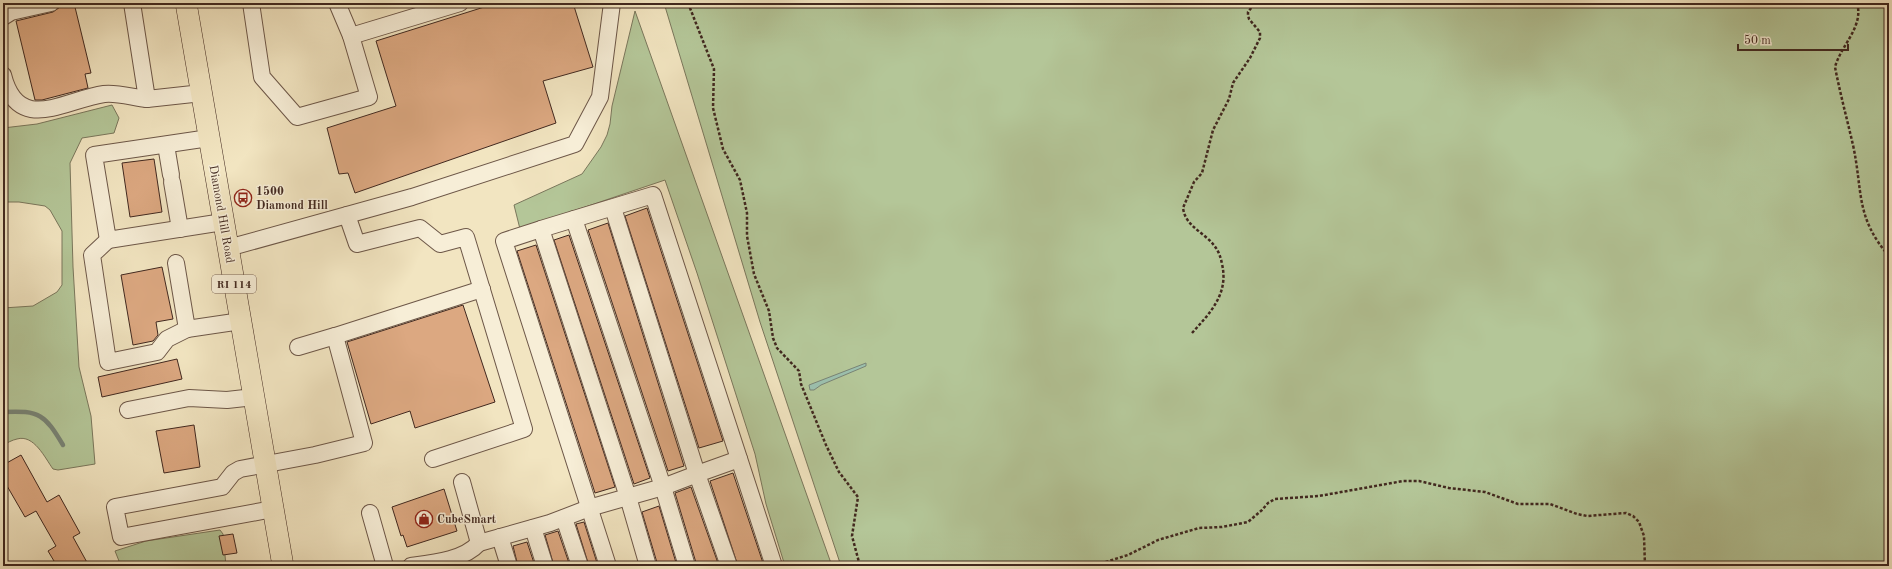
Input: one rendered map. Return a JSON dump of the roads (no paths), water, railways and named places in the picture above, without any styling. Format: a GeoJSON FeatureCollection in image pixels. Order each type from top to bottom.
{"type":"FeatureCollection","features":[{"type":"Feature","properties":{"kind":"main road","name":"Diamond Hill Road"},"geometry":{"type":"LineString","coordinates":[[186,3],[283,566]]}},
{"type":"Feature","properties":{"kind":"lane"},"geometry":{"type":"LineString","coordinates":[[3,17],[11,12],[51,3]]}},
{"type":"Feature","properties":{"kind":"lane"},"geometry":{"type":"LineString","coordinates":[[132,3],[147,99]]}},
{"type":"Feature","properties":{"kind":"lane"},"geometry":{"type":"LineString","coordinates":[[252,3],[262,77],[297,117],[369,97],[350,36],[337,3]]}},
{"type":"Feature","properties":{"kind":"lane"},"geometry":{"type":"LineString","coordinates":[[350,36],[460,3]]}},
{"type":"Feature","properties":{"kind":"lane"},"geometry":{"type":"LineString","coordinates":[[228,248],[412,197],[575,144],[600,97],[612,3]]}},
{"type":"Feature","properties":{"kind":"lane"},"geometry":{"type":"LineString","coordinates":[[3,75],[6,89],[12,98],[20,106],[39,111],[106,93],[147,99],[202,93]]}},
{"type":"Feature","properties":{"kind":"lane"},"geometry":{"type":"LineString","coordinates":[[108,240],[94,155],[209,138]]}},
{"type":"Feature","properties":{"kind":"lane"},"geometry":{"type":"LineString","coordinates":[[166,145],[180,229]]}},
{"type":"Feature","properties":{"kind":"lane"},"geometry":{"type":"LineString","coordinates":[[608,566],[504,241],[653,195],[774,566]]}},
{"type":"Feature","properties":{"kind":"lane"},"geometry":{"type":"LineString","coordinates":[[613,208],[697,474],[729,566]]}},
{"type":"Feature","properties":{"kind":"lane"},"geometry":{"type":"LineString","coordinates":[[347,215],[357,244],[420,228],[440,244],[466,237],[524,429],[433,459]]}},
{"type":"Feature","properties":{"kind":"lane"},"geometry":{"type":"LineString","coordinates":[[574,219],[663,487],[687,566]]}},
{"type":"Feature","properties":{"kind":"lane"},"geometry":{"type":"LineString","coordinates":[[223,222],[108,240],[92,255],[108,362],[157,352],[167,339],[187,329],[241,321]]}},
{"type":"Feature","properties":{"kind":"lane"},"geometry":{"type":"LineString","coordinates":[[541,229],[628,497],[648,566]]}},
{"type":"Feature","properties":{"kind":"lane"},"geometry":{"type":"LineString","coordinates":[[176,263],[187,329]]}},
{"type":"Feature","properties":{"kind":"lane"},"geometry":{"type":"LineString","coordinates":[[298,347],[482,289]]}},
{"type":"Feature","properties":{"kind":"lane"},"geometry":{"type":"LineString","coordinates":[[273,509],[120,537],[115,507],[222,488],[234,473],[240,469],[315,455],[364,443],[334,336]]}},
{"type":"Feature","properties":{"kind":"lane"},"geometry":{"type":"LineString","coordinates":[[128,410],[189,398],[227,400],[254,397]]}},
{"type":"Feature","properties":{"kind":"lane"},"geometry":{"type":"LineString","coordinates":[[411,566],[439,562],[472,551],[479,543],[663,487],[739,459]]}},
{"type":"Feature","properties":{"kind":"lane"},"geometry":{"type":"LineString","coordinates":[[462,482],[479,543]]}},
{"type":"Feature","properties":{"kind":"lane"},"geometry":{"type":"LineString","coordinates":[[370,513],[385,566]]}},
{"type":"Feature","properties":{"kind":"lane"},"geometry":{"type":"LineString","coordinates":[[564,518],[580,566]]}},
{"type":"Feature","properties":{"kind":"lane"},"geometry":{"type":"LineString","coordinates":[[532,528],[545,566]]}},
{"type":"Feature","properties":{"kind":"lane"},"geometry":{"type":"LineString","coordinates":[[500,537],[509,566]]}},
{"type":"Feature","properties":{"kind":"waterway"},"geometry":{"type":"LineString","coordinates":[[3,412],[25,412],[40,416],[51,427],[63,445]]}},
{"type":"Feature","properties":{"kind":"place","name":"1500 Diamond Hill"},"geometry":{"type":"Point","coordinates":[243,198]}},
{"type":"Feature","properties":{"kind":"place","name":"CubeSmart"},"geometry":{"type":"Point","coordinates":[424,519]}}]}
